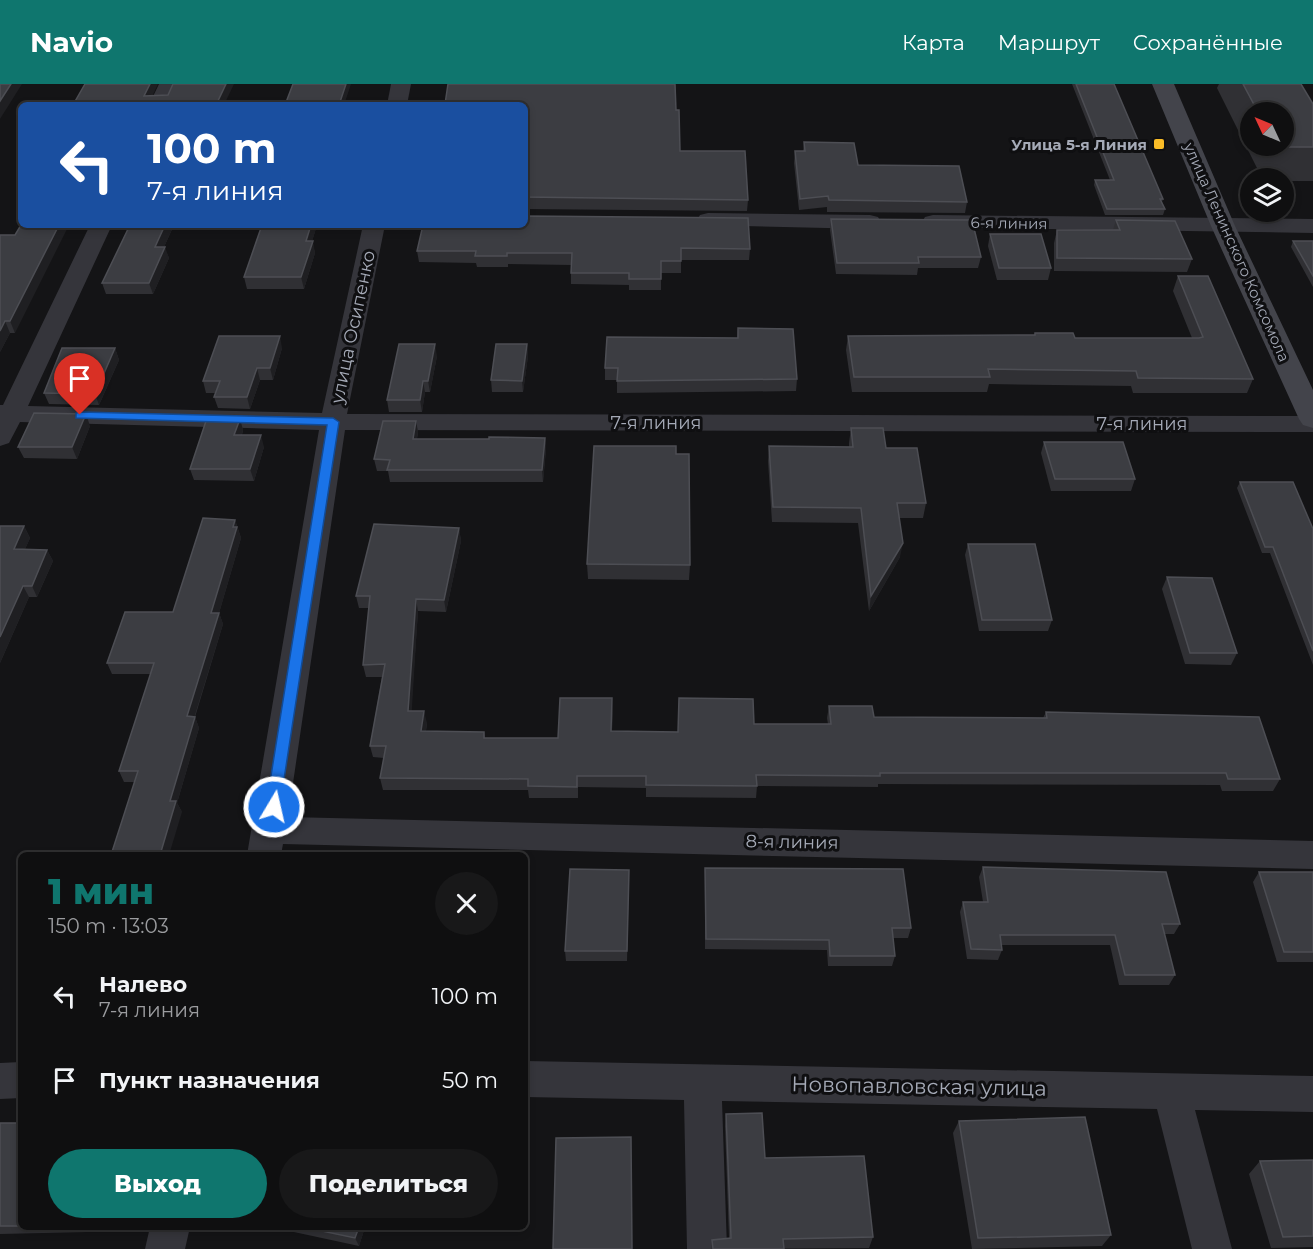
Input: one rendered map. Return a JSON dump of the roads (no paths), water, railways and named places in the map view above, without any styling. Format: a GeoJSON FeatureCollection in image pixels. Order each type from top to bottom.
{"type":"FeatureCollection","features":[{"type":"Feature","properties":{"kind":"street"},"geometry":{"type":"LineString","coordinates":[[160,102],[169,84]]}},
{"type":"Feature","properties":{"kind":"street"},"geometry":{"type":"LineString","coordinates":[[398,102],[401,84]]}},
{"type":"Feature","properties":{"kind":"street","name":"улица Ленинского Комсомола"},"geometry":{"type":"LineString","coordinates":[[1163,84],[1223,226],[1313,419]]}},
{"type":"Feature","properties":{"kind":"street"},"geometry":{"type":"LineString","coordinates":[[691,220],[892,222]]}},
{"type":"Feature","properties":{"kind":"street","name":"6-я линия"},"geometry":{"type":"LineString","coordinates":[[916,222],[1313,226]]}},
{"type":"Feature","properties":{"kind":"street"},"geometry":{"type":"LineString","coordinates":[[0,437],[5,414],[99,228]]}},
{"type":"Feature","properties":{"kind":"street","name":"улица Осипенко"},"geometry":{"type":"LineString","coordinates":[[267,842],[333,422],[373,228]]}},
{"type":"Feature","properties":{"kind":"street","name":"7-я линия"},"geometry":{"type":"LineString","coordinates":[[5,414],[333,422],[1313,424]]}},
{"type":"Feature","properties":{"kind":"street","name":"8-я линия"},"geometry":{"type":"LineString","coordinates":[[267,842],[1313,855]]}},
{"type":"Feature","properties":{"kind":"street","name":"Новопавловская улица"},"geometry":{"type":"LineString","coordinates":[[528,1079],[1313,1094]]}},
{"type":"Feature","properties":{"kind":"street"},"geometry":{"type":"LineString","coordinates":[[0,1081],[18,1080]]}},
{"type":"Feature","properties":{"kind":"street"},"geometry":{"type":"LineString","coordinates":[[703,1082],[707,1249]]}},
{"type":"Feature","properties":{"kind":"street"},"geometry":{"type":"LineString","coordinates":[[1171,1091],[1212,1249]]}},
{"type":"Feature","properties":{"kind":"street"},"geometry":{"type":"LineString","coordinates":[[165,1249],[170,1230]]}},
{"type":"Feature","properties":{"kind":"place","name":"Улица 5-я Линия"},"geometry":{"type":"Point","coordinates":[1159,144]}}]}
